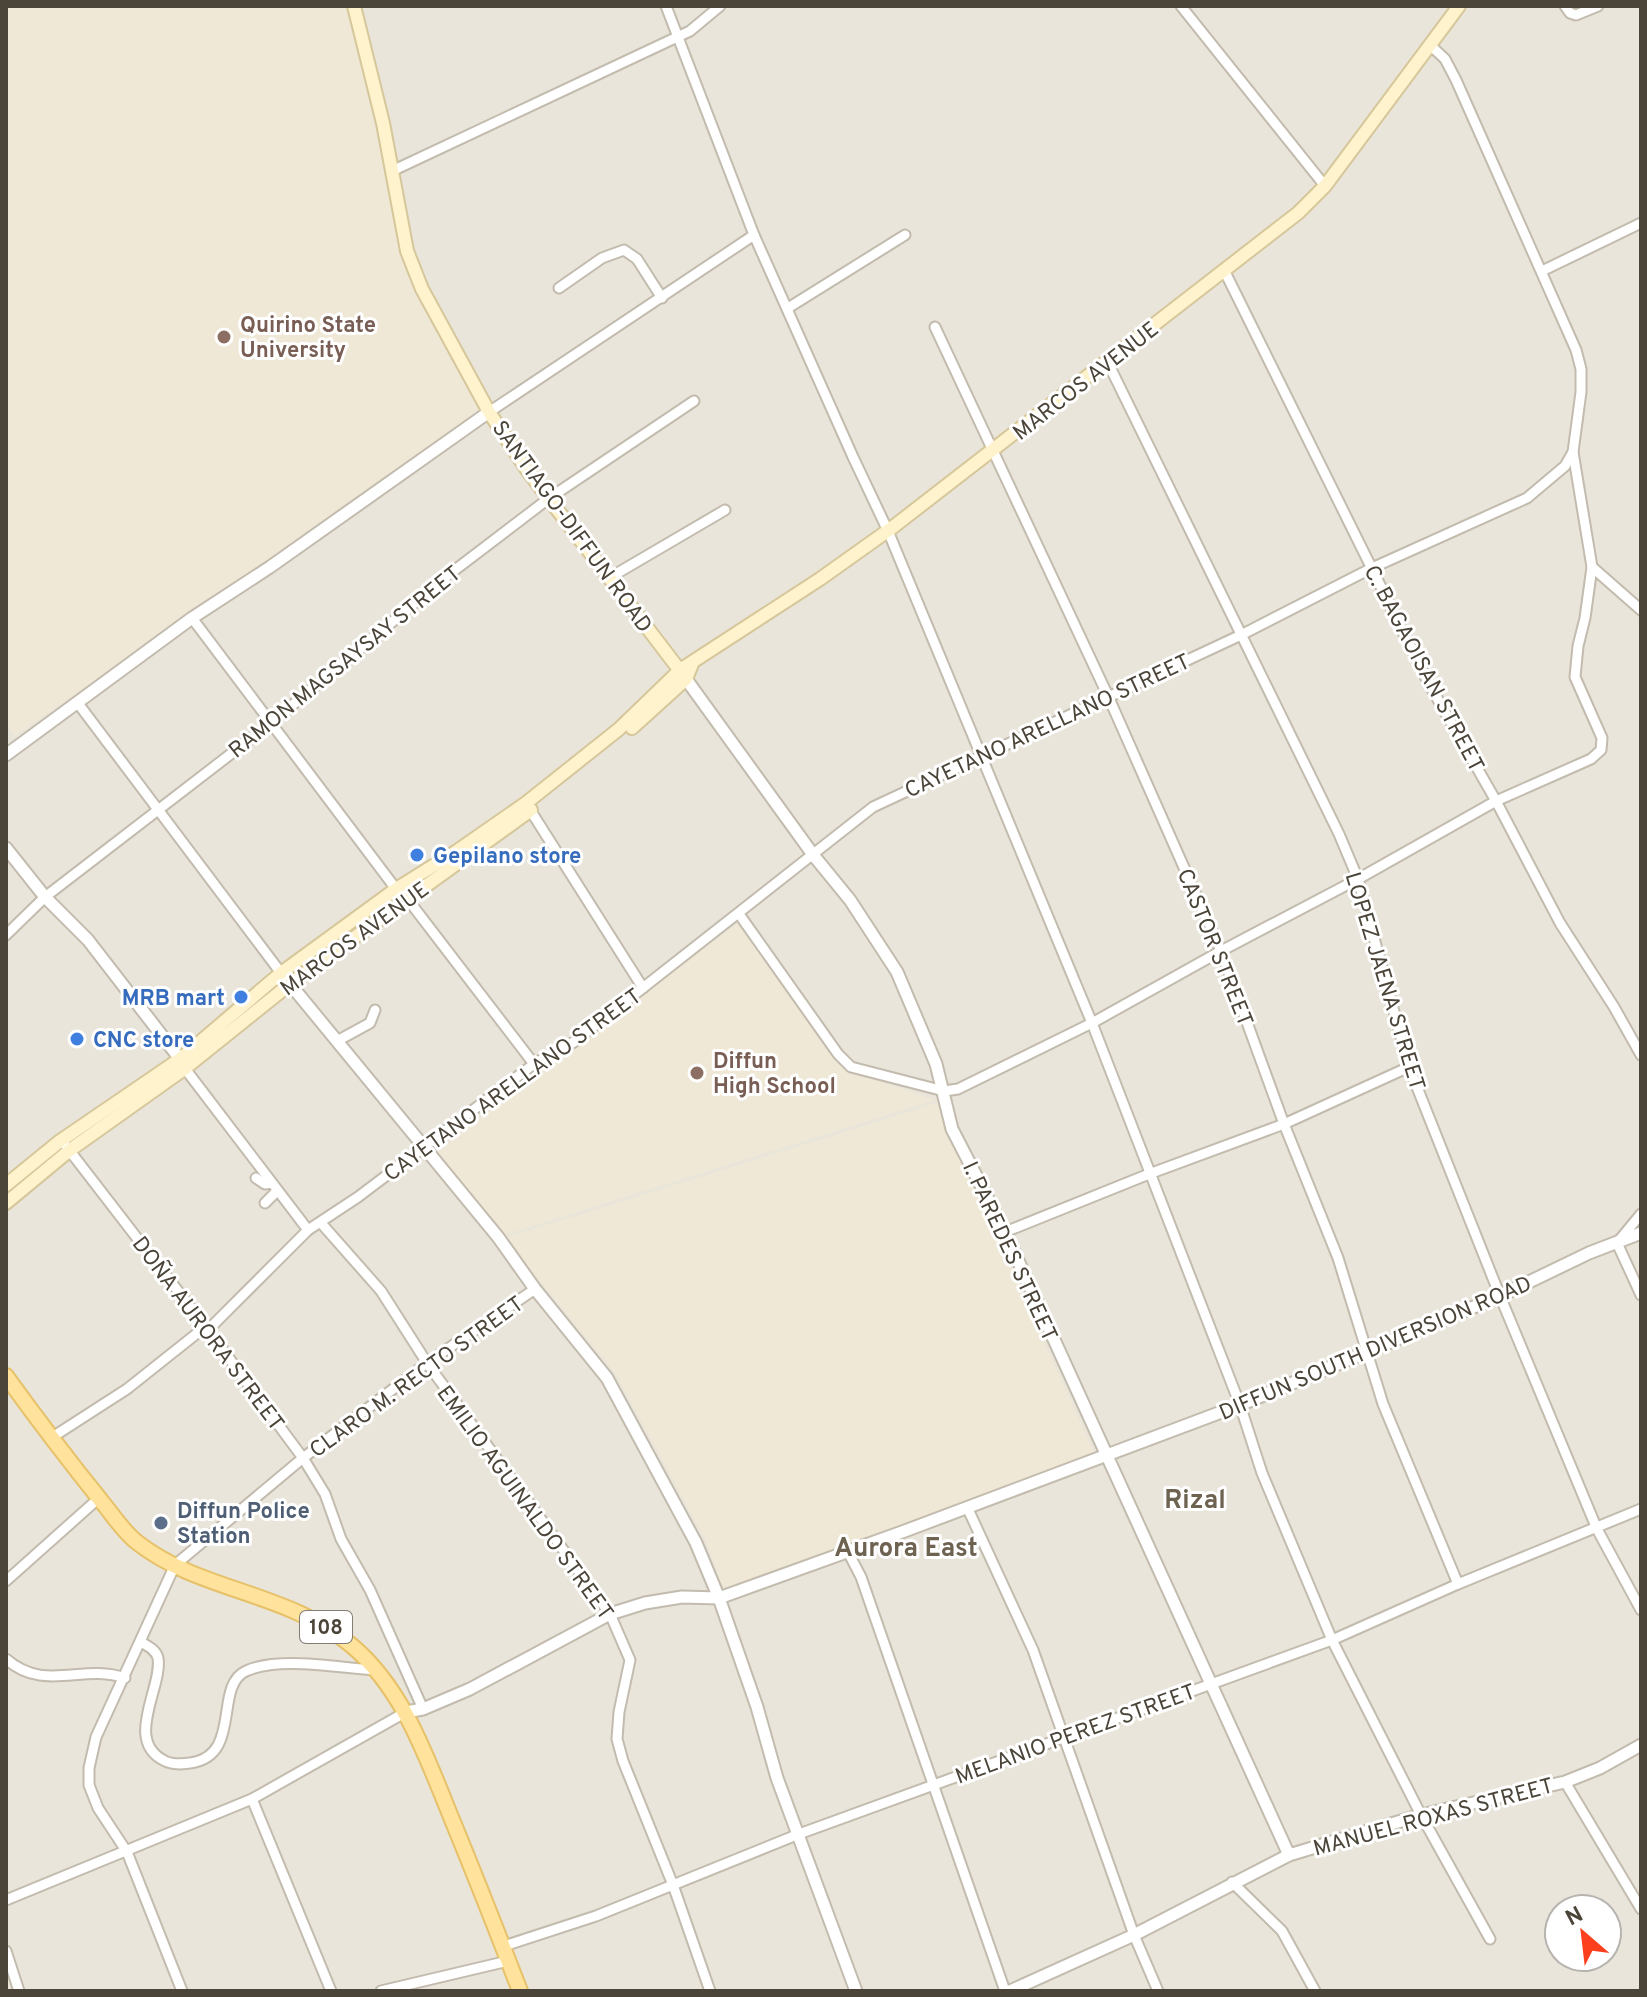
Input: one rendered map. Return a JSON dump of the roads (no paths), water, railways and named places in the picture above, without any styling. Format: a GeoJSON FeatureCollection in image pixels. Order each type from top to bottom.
{"type":"FeatureCollection","features":[{"type":"Feature","properties":{"kind":"main road","name":"SANTIAGO-DIFFUN ROAD"},"geometry":{"type":"LineString","coordinates":[[354,6],[407,251],[422,289],[489,412],[548,499],[686,671]]}},
{"type":"Feature","properties":{"kind":"main road","name":"MARCOS AVENUE"},"geometry":{"type":"LineString","coordinates":[[6,1185],[182,1064],[290,984],[457,851],[528,807],[686,671],[888,531],[1298,213],[1325,186],[1459,6]]}},
{"type":"Feature","properties":{"kind":"main road","name":"MARCOS AVENUE"},"geometry":{"type":"LineString","coordinates":[[182,1064],[281,973],[401,893]]}},
{"type":"Feature","properties":{"kind":"main road","name":"MARCOS AVENUE"},"geometry":{"type":"LineString","coordinates":[[6,1203],[65,1146]]}},
{"type":"Feature","properties":{"kind":"main road","name":"108"},"geometry":{"type":"LineString","coordinates":[[6,1376],[51,1438],[137,1543],[175,1565],[269,1599],[318,1622],[352,1645],[375,1670],[406,1712],[520,1991]]}},
{"type":"Feature","properties":{"kind":"street"},"geometry":{"type":"LineString","coordinates":[[666,6],[754,235],[888,531],[1092,1023],[1240,1405],[1262,1473],[1332,1640],[1421,1815],[1490,1939]]}},
{"type":"Feature","properties":{"kind":"street"},"geometry":{"type":"LineString","coordinates":[[392,171],[690,31],[720,6]]}},
{"type":"Feature","properties":{"kind":"street"},"geometry":{"type":"LineString","coordinates":[[1181,6],[1325,186]]}},
{"type":"Feature","properties":{"kind":"street"},"geometry":{"type":"LineString","coordinates":[[1565,6],[1576,15],[1598,6]]}},
{"type":"Feature","properties":{"kind":"street"},"geometry":{"type":"LineString","coordinates":[[739,914],[838,1054],[851,1067],[944,1091],[958,1089],[1092,1023],[1496,801],[1591,759],[1601,750],[1602,738],[1575,677],[1576,654],[1592,567],[1573,452],[1581,369],[1542,271],[1456,80],[1445,59],[1430,45]]}},
{"type":"Feature","properties":{"kind":"street"},"geometry":{"type":"LineString","coordinates":[[1542,271],[1641,223]]}},
{"type":"Feature","properties":{"kind":"street"},"geometry":{"type":"LineString","coordinates":[[6,755],[192,618],[270,567],[489,412],[754,235]]}},
{"type":"Feature","properties":{"kind":"street"},"geometry":{"type":"LineString","coordinates":[[788,308],[905,235]]}},
{"type":"Feature","properties":{"kind":"street"},"geometry":{"type":"LineString","coordinates":[[559,288],[602,258],[624,250],[637,259],[662,298]]}},
{"type":"Feature","properties":{"kind":"street","name":"C. BAGAOISAN STREET"},"geometry":{"type":"LineString","coordinates":[[1225,272],[1429,684],[1496,801],[1560,923],[1641,1055]]}},
{"type":"Feature","properties":{"kind":"street","name":"CASTOR STREET"},"geometry":{"type":"LineString","coordinates":[[935,327],[1108,696],[1221,951],[1284,1124],[1338,1258],[1383,1404],[1458,1584]]}},
{"type":"Feature","properties":{"kind":"street","name":"LOPEZ JAENA STREET"},"geometry":{"type":"LineString","coordinates":[[1108,363],[1339,834],[1358,879],[1409,1067],[1597,1529],[1641,1610]]}},
{"type":"Feature","properties":{"kind":"street","name":"RAMON MAGSAYSAY STREET"},"geometry":{"type":"LineString","coordinates":[[6,935],[45,897],[271,723],[447,576],[548,499],[694,401]]}},
{"type":"Feature","properties":{"kind":"street","name":"CAYETANO ARELLANO STREET"},"geometry":{"type":"LineString","coordinates":[[51,1438],[127,1389],[206,1328],[308,1230],[534,1064],[574,1042],[873,807],[1241,635],[1372,568],[1527,498],[1565,466],[1573,452]]}},
{"type":"Feature","properties":{"kind":"street"},"geometry":{"type":"LineString","coordinates":[[609,578],[725,510]]}},
{"type":"Feature","properties":{"kind":"street"},"geometry":{"type":"LineString","coordinates":[[1592,567],[1641,610]]}},
{"type":"Feature","properties":{"kind":"street"},"geometry":{"type":"LineString","coordinates":[[192,618],[534,1064]]}},
{"type":"Feature","properties":{"kind":"street","name":"I. PAREDES STREET"},"geometry":{"type":"LineString","coordinates":[[686,671],[814,856],[850,900],[897,972],[936,1064],[952,1129],[1005,1232],[1289,1855]]}},
{"type":"Feature","properties":{"kind":"street"},"geometry":{"type":"LineString","coordinates":[[77,702],[281,973],[498,1237],[535,1289],[607,1378],[696,1543],[719,1598],[757,1707],[777,1778],[856,1991]]}},
{"type":"Feature","properties":{"kind":"street"},"geometry":{"type":"LineString","coordinates":[[528,807],[643,988]]}},
{"type":"Feature","properties":{"kind":"street"},"geometry":{"type":"LineString","coordinates":[[6,848],[45,897],[88,940],[308,1230]]}},
{"type":"Feature","properties":{"kind":"street"},"geometry":{"type":"LineString","coordinates":[[337,1041],[370,1023],[375,1010]]}},
{"type":"Feature","properties":{"kind":"street"},"geometry":{"type":"LineString","coordinates":[[1005,1232],[1284,1124],[1409,1067]]}},
{"type":"Feature","properties":{"kind":"street","name":"DOÑA AURORA STREET"},"geometry":{"type":"LineString","coordinates":[[65,1146],[303,1458],[325,1494],[341,1539],[370,1590],[423,1709]]}},
{"type":"Feature","properties":{"kind":"street"},"geometry":{"type":"LineString","coordinates":[[256,1178],[275,1187]]}},
{"type":"Feature","properties":{"kind":"street"},"geometry":{"type":"LineString","coordinates":[[265,1203],[275,1187]]}},
{"type":"Feature","properties":{"kind":"street"},"geometry":{"type":"LineString","coordinates":[[1641,1214],[1617,1243],[1641,1295]]}},
{"type":"Feature","properties":{"kind":"street","name":"EMILIO AGUINALDO STREET"},"geometry":{"type":"LineString","coordinates":[[321,1223],[381,1291],[427,1363],[610,1614],[630,1660],[619,1712],[617,1739],[710,1991]]}},
{"type":"Feature","properties":{"kind":"street","name":"DIFFUN SOUTH DIVERSION ROAD"},"geometry":{"type":"LineString","coordinates":[[719,1598],[1240,1405],[1641,1233]]}},
{"type":"Feature","properties":{"kind":"street","name":"CLARO M. RECTO STREET"},"geometry":{"type":"LineString","coordinates":[[182,1991],[127,1852],[98,1808],[89,1785],[89,1768],[96,1737],[175,1565],[303,1458],[427,1363],[535,1289]]}},
{"type":"Feature","properties":{"kind":"street"},"geometry":{"type":"LineString","coordinates":[[6,1581],[99,1498]]}},
{"type":"Feature","properties":{"kind":"street"},"geometry":{"type":"LineString","coordinates":[[967,1507],[1033,1650],[1134,1935],[1158,1991]]}},
{"type":"Feature","properties":{"kind":"street","name":"MELANIO PEREZ STREET"},"geometry":{"type":"LineString","coordinates":[[381,1991],[506,1954],[799,1834],[1332,1640],[1641,1509]]}},
{"type":"Feature","properties":{"kind":"street"},"geometry":{"type":"LineString","coordinates":[[848,1552],[861,1577],[1007,1991]]}},
{"type":"Feature","properties":{"kind":"street"},"geometry":{"type":"LineString","coordinates":[[6,1900],[252,1799],[406,1712],[423,1709],[494,1678],[610,1614],[645,1603],[682,1597],[719,1598]]}},
{"type":"Feature","properties":{"kind":"street"},"geometry":{"type":"LineString","coordinates":[[141,1642],[153,1650],[159,1661],[146,1718],[149,1742],[155,1753],[165,1761],[179,1764],[196,1762],[219,1743],[227,1723],[232,1684],[246,1671],[281,1664],[375,1670]]}},
{"type":"Feature","properties":{"kind":"street"},"geometry":{"type":"LineString","coordinates":[[6,1659],[20,1671],[39,1676],[101,1672],[125,1678]]}},
{"type":"Feature","properties":{"kind":"street","name":"MANUEL ROXAS STREET"},"geometry":{"type":"LineString","coordinates":[[1007,1991],[1134,1935],[1289,1855],[1421,1815],[1565,1782],[1600,1768],[1641,1745]]}},
{"type":"Feature","properties":{"kind":"street"},"geometry":{"type":"LineString","coordinates":[[1565,1782],[1641,1909]]}},
{"type":"Feature","properties":{"kind":"street"},"geometry":{"type":"LineString","coordinates":[[252,1799],[331,1991]]}},
{"type":"Feature","properties":{"kind":"street"},"geometry":{"type":"LineString","coordinates":[[1232,1882],[1282,1931],[1315,1991]]}},
{"type":"Feature","properties":{"kind":"street"},"geometry":{"type":"LineString","coordinates":[[6,1951],[19,1991]]}},
{"type":"Feature","properties":{"kind":"place","name":"Quirino State University"},"geometry":{"type":"Point","coordinates":[224,337]}},
{"type":"Feature","properties":{"kind":"place","name":"Gepilano store"},"geometry":{"type":"Point","coordinates":[417,855]}},
{"type":"Feature","properties":{"kind":"place","name":"MRB mart"},"geometry":{"type":"Point","coordinates":[241,997]}},
{"type":"Feature","properties":{"kind":"place","name":"CNC store"},"geometry":{"type":"Point","coordinates":[77,1039]}},
{"type":"Feature","properties":{"kind":"place","name":"Diffun High School"},"geometry":{"type":"Point","coordinates":[697,1073]}},
{"type":"Feature","properties":{"kind":"place","name":"Diffun Police Station"},"geometry":{"type":"Point","coordinates":[161,1523]}},
{"type":"Feature","properties":{"kind":"district","name":"Rizal"},"geometry":{"type":"Point","coordinates":[1195,1499]}},
{"type":"Feature","properties":{"kind":"district","name":"Aurora East"},"geometry":{"type":"Point","coordinates":[906,1547]}}]}
